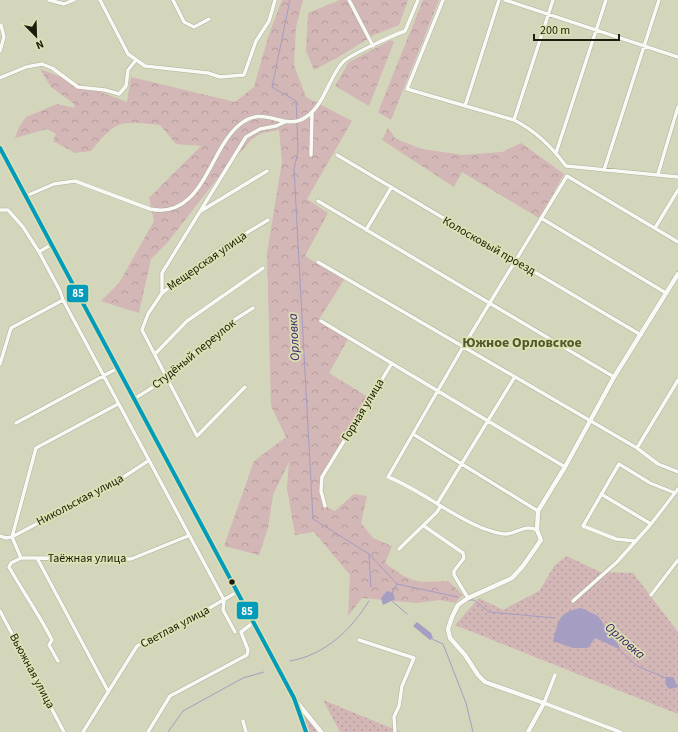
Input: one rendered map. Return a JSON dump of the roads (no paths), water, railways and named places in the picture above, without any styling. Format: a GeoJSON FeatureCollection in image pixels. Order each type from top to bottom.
{"type":"FeatureCollection","features":[{"type":"Feature","properties":{"kind":"main road"},"geometry":{"type":"LineString","coordinates":[[0,148],[294,698],[306,732]]}},
{"type":"Feature","properties":{"kind":"main road"},"geometry":{"type":"LineString","coordinates":[[528,732],[544,703],[485,682],[478,676],[465,655],[449,635],[448,626],[458,606],[468,598],[512,578],[523,566],[540,540],[537,530],[538,511],[565,467],[588,421],[678,274]]}},
{"type":"Feature","properties":{"kind":"main road"},"geometry":{"type":"LineString","coordinates":[[294,698],[321,732]]}},
{"type":"Feature","properties":{"kind":"street"},"geometry":{"type":"LineString","coordinates":[[49,0],[64,4],[74,0]]}},
{"type":"Feature","properties":{"kind":"street"},"geometry":{"type":"LineString","coordinates":[[100,0],[128,54],[145,66],[208,73],[220,77],[244,75],[256,41],[268,21],[275,0]]}},
{"type":"Feature","properties":{"kind":"street"},"geometry":{"type":"LineString","coordinates":[[173,0],[184,22],[194,27],[209,20]]}},
{"type":"Feature","properties":{"kind":"street"},"geometry":{"type":"LineString","coordinates":[[349,0],[373,46]]}},
{"type":"Feature","properties":{"kind":"street"},"geometry":{"type":"LineString","coordinates":[[162,293],[162,273],[246,137],[260,129],[276,126],[286,122],[301,120],[312,113],[343,62],[405,31],[418,0]]}},
{"type":"Feature","properties":{"kind":"street"},"geometry":{"type":"LineString","coordinates":[[443,0],[407,89],[514,120],[530,128],[556,153],[566,166],[678,177]]}},
{"type":"Feature","properties":{"kind":"street"},"geometry":{"type":"LineString","coordinates":[[465,106],[499,0]]}},
{"type":"Feature","properties":{"kind":"street"},"geometry":{"type":"LineString","coordinates":[[505,0],[678,57]]}},
{"type":"Feature","properties":{"kind":"street"},"geometry":{"type":"LineString","coordinates":[[514,120],[553,0]]}},
{"type":"Feature","properties":{"kind":"street"},"geometry":{"type":"LineString","coordinates":[[556,153],[606,0]]}},
{"type":"Feature","properties":{"kind":"street"},"geometry":{"type":"LineString","coordinates":[[604,170],[659,0]]}},
{"type":"Feature","properties":{"kind":"street"},"geometry":{"type":"LineString","coordinates":[[0,51],[4,37],[1,25]]}},
{"type":"Feature","properties":{"kind":"street"},"geometry":{"type":"LineString","coordinates":[[0,78],[26,67],[42,64],[52,68],[78,87],[105,90],[119,94],[126,86],[128,70],[136,60]]}},
{"type":"Feature","properties":{"kind":"street"},"geometry":{"type":"LineString","coordinates":[[658,174],[678,108]]}},
{"type":"Feature","properties":{"kind":"street"},"geometry":{"type":"LineString","coordinates":[[312,113],[312,155]]}},
{"type":"Feature","properties":{"kind":"street"},"geometry":{"type":"LineString","coordinates":[[26,196],[54,184],[75,181],[150,209],[163,210],[173,208],[187,200],[198,188],[228,138],[238,126],[259,116],[265,116],[286,122]]}},
{"type":"Feature","properties":{"kind":"street","name":"Колосковый проезд"},"geometry":{"type":"LineString","coordinates":[[338,155],[391,188],[641,335]]}},
{"type":"Feature","properties":{"kind":"street"},"geometry":{"type":"LineString","coordinates":[[200,211],[266,171]]}},
{"type":"Feature","properties":{"kind":"street"},"geometry":{"type":"LineString","coordinates":[[537,530],[525,528],[506,534],[483,528],[439,506],[407,484],[388,477],[514,261],[567,176],[678,242]]}},
{"type":"Feature","properties":{"kind":"street"},"geometry":{"type":"LineString","coordinates":[[366,230],[391,188]]}},
{"type":"Feature","properties":{"kind":"street"},"geometry":{"type":"LineString","coordinates":[[655,228],[678,190]]}},
{"type":"Feature","properties":{"kind":"street"},"geometry":{"type":"LineString","coordinates":[[318,201],[614,377]]}},
{"type":"Feature","properties":{"kind":"street"},"geometry":{"type":"LineString","coordinates":[[0,210],[8,210],[15,217],[39,252],[102,375],[224,600],[223,610],[235,632]]}},
{"type":"Feature","properties":{"kind":"street"},"geometry":{"type":"LineString","coordinates":[[541,218],[666,293]]}},
{"type":"Feature","properties":{"kind":"street","name":"Мещерская улица"},"geometry":{"type":"LineString","coordinates":[[155,354],[142,330],[148,314],[162,293],[217,252],[268,220]]}},
{"type":"Feature","properties":{"kind":"street"},"geometry":{"type":"LineString","coordinates":[[39,252],[52,244]]}},
{"type":"Feature","properties":{"kind":"street"},"geometry":{"type":"LineString","coordinates":[[318,262],[514,378],[637,448],[658,464],[678,472]]}},
{"type":"Feature","properties":{"kind":"street"},"geometry":{"type":"LineString","coordinates":[[245,388],[197,436],[155,354],[187,321],[263,268]]}},
{"type":"Feature","properties":{"kind":"street"},"geometry":{"type":"LineString","coordinates":[[0,364],[11,328],[63,300]]}},
{"type":"Feature","properties":{"kind":"street","name":"Студёный переулок"},"geometry":{"type":"LineString","coordinates":[[134,399],[167,378],[203,344],[231,322],[253,308]]}},
{"type":"Feature","properties":{"kind":"street"},"geometry":{"type":"LineString","coordinates":[[321,321],[565,467]]}},
{"type":"Feature","properties":{"kind":"street","name":"Горная улица"},"geometry":{"type":"LineString","coordinates":[[325,506],[321,491],[322,477],[392,364]]}},
{"type":"Feature","properties":{"kind":"street"},"geometry":{"type":"LineString","coordinates":[[16,423],[102,375],[118,368]]}},
{"type":"Feature","properties":{"kind":"street"},"geometry":{"type":"LineString","coordinates":[[399,549],[424,526],[439,506],[462,464],[514,378]]}},
{"type":"Feature","properties":{"kind":"street"},"geometry":{"type":"LineString","coordinates":[[637,448],[678,380]]}},
{"type":"Feature","properties":{"kind":"street"},"geometry":{"type":"LineString","coordinates":[[58,661],[50,645],[52,640],[47,629],[9,567],[11,563],[21,558],[12,537],[36,448],[118,404]]}},
{"type":"Feature","properties":{"kind":"street"},"geometry":{"type":"LineString","coordinates":[[413,434],[538,511]]}},
{"type":"Feature","properties":{"kind":"street","name":"Никольская улица"},"geometry":{"type":"LineString","coordinates":[[12,537],[122,478],[148,461]]}},
{"type":"Feature","properties":{"kind":"street"},"geometry":{"type":"LineString","coordinates":[[574,601],[617,562],[651,524],[677,491],[650,483],[619,464],[583,526],[616,539],[635,541]]}},
{"type":"Feature","properties":{"kind":"street"},"geometry":{"type":"LineString","coordinates":[[601,494],[651,524]]}},
{"type":"Feature","properties":{"kind":"street"},"geometry":{"type":"LineString","coordinates":[[424,526],[463,553],[464,558],[454,571],[454,575],[468,598]]}},
{"type":"Feature","properties":{"kind":"street"},"geometry":{"type":"LineString","coordinates":[[0,536],[6,538],[12,537]]}},
{"type":"Feature","properties":{"kind":"street","name":"Таёжная улица"},"geometry":{"type":"LineString","coordinates":[[21,558],[131,559],[188,536]]}},
{"type":"Feature","properties":{"kind":"street"},"geometry":{"type":"LineString","coordinates":[[37,558],[108,691]]}},
{"type":"Feature","properties":{"kind":"street"},"geometry":{"type":"LineString","coordinates":[[651,595],[678,560]]}},
{"type":"Feature","properties":{"kind":"street","name":"Светлая улица"},"geometry":{"type":"LineString","coordinates":[[83,732],[133,650],[141,642],[237,592]]}},
{"type":"Feature","properties":{"kind":"street","name":"Вьюжная улица"},"geometry":{"type":"LineString","coordinates":[[0,611],[64,732]]}},
{"type":"Feature","properties":{"kind":"street"},"geometry":{"type":"LineString","coordinates":[[148,732],[170,696],[247,655],[248,650],[241,632],[254,622]]}},
{"type":"Feature","properties":{"kind":"street"},"geometry":{"type":"LineString","coordinates":[[359,640],[414,658],[402,686],[399,706],[394,717],[395,732]]}},
{"type":"Feature","properties":{"kind":"street"},"geometry":{"type":"LineString","coordinates":[[555,675],[544,703],[620,732]]}},
{"type":"Feature","properties":{"kind":"street"},"geometry":{"type":"LineString","coordinates":[[243,722],[246,732]]}},
{"type":"Feature","properties":{"kind":"waterway","name":"Орловка"},"geometry":{"type":"LineString","coordinates":[[290,0],[272,87],[296,101],[297,119]]}},
{"type":"Feature","properties":{"kind":"waterway","name":"Орловка"},"geometry":{"type":"LineString","coordinates":[[297,122],[298,151],[294,169],[313,519],[369,554],[397,584],[458,597]]}},
{"type":"Feature","properties":{"kind":"waterway"},"geometry":{"type":"LineString","coordinates":[[369,555],[371,587]]}},
{"type":"Feature","properties":{"kind":"waterway"},"geometry":{"type":"LineString","coordinates":[[392,594],[397,584]]}},
{"type":"Feature","properties":{"kind":"waterway","name":"Орловка"},"geometry":{"type":"LineString","coordinates":[[469,600],[474,600],[489,612],[555,618]]}},
{"type":"Feature","properties":{"kind":"waterway"},"geometry":{"type":"LineString","coordinates":[[290,661],[315,653],[336,640],[354,622],[369,601]]}},
{"type":"Feature","properties":{"kind":"waterway"},"geometry":{"type":"LineString","coordinates":[[392,601],[407,614]]}},
{"type":"Feature","properties":{"kind":"waterway"},"geometry":{"type":"LineString","coordinates":[[432,639],[443,644],[466,703],[473,732]]}},
{"type":"Feature","properties":{"kind":"waterway","name":"Орловка"},"geometry":{"type":"LineString","coordinates":[[619,649],[637,666],[666,678]]}},
{"type":"Feature","properties":{"kind":"waterway"},"geometry":{"type":"LineString","coordinates":[[168,732],[183,711],[243,678],[264,672]]}},
{"type":"Feature","properties":{"kind":"district","name":"Южное Орловское"},"geometry":{"type":"Point","coordinates":[522,343]}}]}
